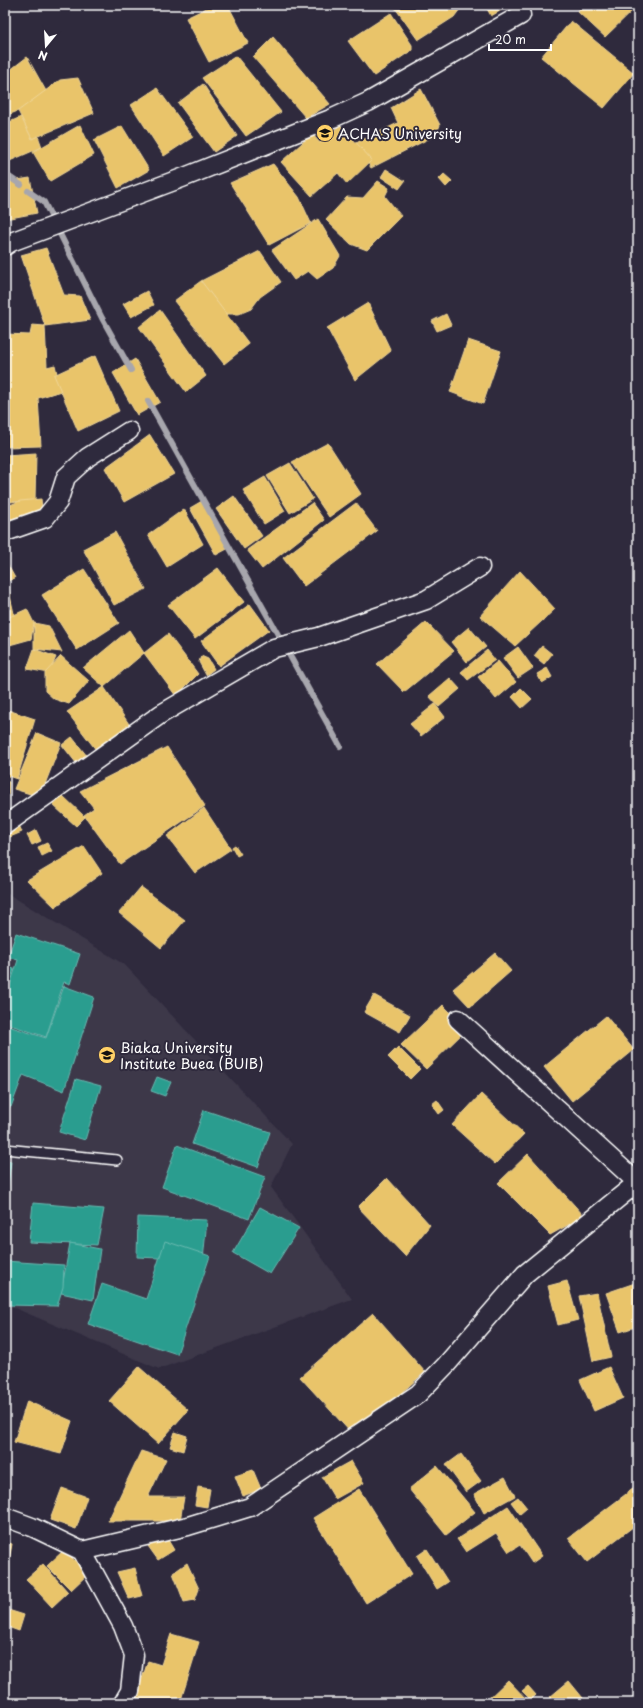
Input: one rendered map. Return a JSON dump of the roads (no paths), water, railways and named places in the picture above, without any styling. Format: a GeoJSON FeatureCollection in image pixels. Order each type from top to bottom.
{"type":"FeatureCollection","features":[{"type":"Feature","properties":{"kind":"street"},"geometry":{"type":"LineString","coordinates":[[5,246],[11,242],[182,178],[333,118],[368,102],[521,15]]}},
{"type":"Feature","properties":{"kind":"street"},"geometry":{"type":"LineString","coordinates":[[5,532],[45,518],[58,502],[66,477],[88,456],[130,431]]}},
{"type":"Feature","properties":{"kind":"street"},"geometry":{"type":"LineString","coordinates":[[5,825],[161,714],[274,648],[319,637],[426,600],[480,566]]}},
{"type":"Feature","properties":{"kind":"street"},"geometry":{"type":"LineString","coordinates":[[82,1551],[188,1526],[250,1507],[418,1394],[446,1365],[525,1274],[638,1182],[458,1019]]}},
{"type":"Feature","properties":{"kind":"street"},"geometry":{"type":"LineString","coordinates":[[5,1517],[32,1527],[82,1551],[123,1626],[134,1655],[130,1692],[123,1703]]}},
{"type":"Feature","properties":{"kind":"lane"},"geometry":{"type":"LineString","coordinates":[[5,1149],[117,1160]]}},
{"type":"Feature","properties":{"kind":"waterway"},"geometry":{"type":"LineString","coordinates":[[5,174],[21,185]]}},
{"type":"Feature","properties":{"kind":"waterway"},"geometry":{"type":"LineString","coordinates":[[28,191],[44,202],[102,318],[131,370]]}},
{"type":"Feature","properties":{"kind":"waterway"},"geometry":{"type":"LineString","coordinates":[[148,401],[340,746]]}},
{"type":"Feature","properties":{"kind":"place","name":"ACHAS University"},"geometry":{"type":"Point","coordinates":[325,133]}},
{"type":"Feature","properties":{"kind":"place","name":"Biaka University Institute Buea (BUIB)"},"geometry":{"type":"Point","coordinates":[107,1055]}}]}
